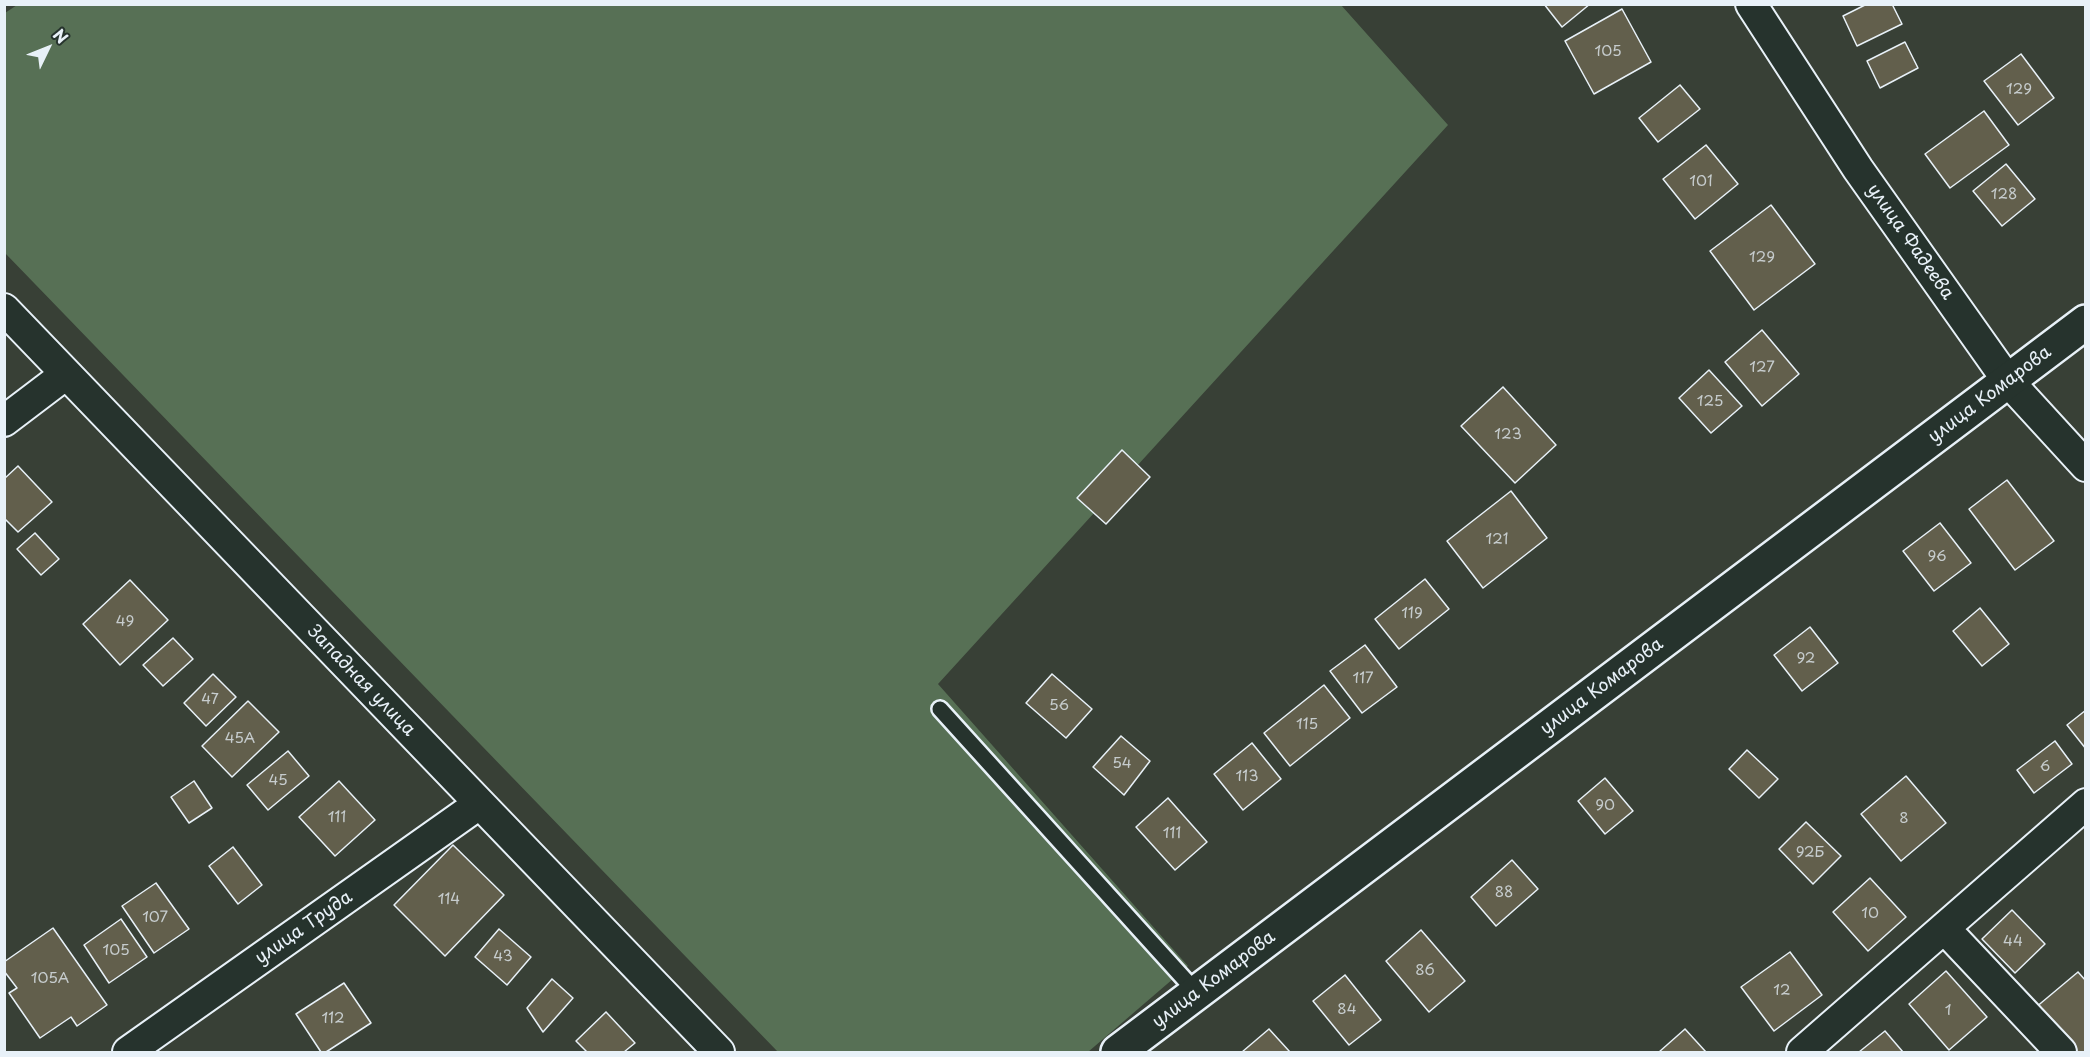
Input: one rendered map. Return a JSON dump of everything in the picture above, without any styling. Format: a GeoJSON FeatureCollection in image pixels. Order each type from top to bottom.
{"type":"FeatureCollection","features":[{"type":"Feature","properties":{"kind":"main road","name":"улица Комарова"},"geometry":{"type":"LineString","coordinates":[[1118,1053],[2085,322]]}},
{"type":"Feature","properties":{"kind":"street","name":"улица Фадеева"},"geometry":{"type":"LineString","coordinates":[[1751,4],[1858,169],[2008,381],[2085,466]]}},
{"type":"Feature","properties":{"kind":"street","name":"Западная улица"},"geometry":{"type":"LineString","coordinates":[[4,309],[719,1053]]}},
{"type":"Feature","properties":{"kind":"street"},"geometry":{"type":"LineString","coordinates":[[4,421],[66,374]]}},
{"type":"Feature","properties":{"kind":"street","name":"улица Труда"},"geometry":{"type":"LineString","coordinates":[[128,1053],[479,804]]}},
{"type":"Feature","properties":{"kind":"street"},"geometry":{"type":"LineString","coordinates":[[1802,1053],[2085,804]]}},
{"type":"Feature","properties":{"kind":"street"},"geometry":{"type":"LineString","coordinates":[[1944,928],[2061,1053]]}},
{"type":"Feature","properties":{"kind":"lane"},"geometry":{"type":"LineString","coordinates":[[940,709],[1197,993]]}},
{"type":"Feature","properties":{"kind":"green space"},"geometry":{"type":"Polygon","coordinates":[[[17,5],[1341,5],[1448,125],[938,684],[1188,966],[1088,1052],[778,1052],[5,253],[5,13],[17,5]]]}},
{"type":"Feature","properties":{"kind":"building"},"geometry":{"type":"Polygon","coordinates":[[[1544,4],[1590,4],[1562,27],[1544,4]]]}},
{"type":"Feature","properties":{"kind":"building"},"geometry":{"type":"Polygon","coordinates":[[[1867,4],[1892,4],[1902,24],[1857,46],[1843,16],[1867,4]]]}},
{"type":"Feature","properties":{"kind":"building"},"geometry":{"type":"Polygon","coordinates":[[[1622,9],[1651,62],[1594,94],[1565,41],[1622,9]]]}},
{"type":"Feature","properties":{"kind":"building"},"geometry":{"type":"Polygon","coordinates":[[[1905,42],[1918,68],[1880,88],[1867,61],[1905,42]]]}},
{"type":"Feature","properties":{"kind":"building"},"geometry":{"type":"Polygon","coordinates":[[[2021,54],[2054,98],[2018,125],[1984,81],[2021,54]]]}},
{"type":"Feature","properties":{"kind":"building"},"geometry":{"type":"Polygon","coordinates":[[[1680,85],[1700,109],[1658,142],[1639,118],[1680,85]]]}},
{"type":"Feature","properties":{"kind":"building"},"geometry":{"type":"Polygon","coordinates":[[[1984,111],[2009,145],[1950,188],[1925,154],[1984,111]]]}},
{"type":"Feature","properties":{"kind":"building"},"geometry":{"type":"Polygon","coordinates":[[[1706,145],[1738,184],[1695,219],[1663,179],[1706,145]]]}},
{"type":"Feature","properties":{"kind":"building"},"geometry":{"type":"Polygon","coordinates":[[[2006,164],[2035,199],[2002,226],[1973,191],[2006,164]]]}},
{"type":"Feature","properties":{"kind":"building"},"geometry":{"type":"Polygon","coordinates":[[[1771,205],[1815,264],[1754,310],[1710,251],[1771,205]]]}},
{"type":"Feature","properties":{"kind":"building"},"geometry":{"type":"Polygon","coordinates":[[[1762,330],[1799,374],[1762,406],[1725,362],[1762,330]]]}},
{"type":"Feature","properties":{"kind":"building"},"geometry":{"type":"Polygon","coordinates":[[[1709,370],[1742,406],[1711,433],[1679,398],[1709,370]]]}},
{"type":"Feature","properties":{"kind":"building"},"geometry":{"type":"Polygon","coordinates":[[[1503,387],[1556,445],[1515,483],[1461,426],[1503,387]]]}},
{"type":"Feature","properties":{"kind":"building"},"geometry":{"type":"Polygon","coordinates":[[[1122,450],[1150,477],[1106,524],[1077,498],[1122,450]]]}},
{"type":"Feature","properties":{"kind":"building"},"geometry":{"type":"Polygon","coordinates":[[[18,466],[52,502],[18,532],[4,518],[4,479],[18,466]]]}},
{"type":"Feature","properties":{"kind":"building"},"geometry":{"type":"Polygon","coordinates":[[[2007,480],[2054,541],[2015,570],[1969,509],[2007,480]]]}},
{"type":"Feature","properties":{"kind":"building"},"geometry":{"type":"Polygon","coordinates":[[[1511,491],[1547,538],[1483,588],[1447,541],[1511,491]]]}},
{"type":"Feature","properties":{"kind":"building"},"geometry":{"type":"Polygon","coordinates":[[[1940,523],[1971,563],[1934,591],[1903,551],[1940,523]]]}},
{"type":"Feature","properties":{"kind":"building"},"geometry":{"type":"Polygon","coordinates":[[[35,533],[59,559],[41,575],[17,549],[35,533]]]}},
{"type":"Feature","properties":{"kind":"building"},"geometry":{"type":"Polygon","coordinates":[[[1425,579],[1449,609],[1399,649],[1375,619],[1425,579]]]}},
{"type":"Feature","properties":{"kind":"building"},"geometry":{"type":"Polygon","coordinates":[[[130,580],[168,620],[120,665],[83,624],[130,580]]]}},
{"type":"Feature","properties":{"kind":"building"},"geometry":{"type":"Polygon","coordinates":[[[1980,608],[2009,644],[1982,666],[1953,631],[1980,608]]]}},
{"type":"Feature","properties":{"kind":"building"},"geometry":{"type":"Polygon","coordinates":[[[1810,627],[1838,663],[1802,691],[1774,655],[1810,627]]]}},
{"type":"Feature","properties":{"kind":"building"},"geometry":{"type":"Polygon","coordinates":[[[173,638],[193,659],[163,686],[143,665],[173,638]]]}},
{"type":"Feature","properties":{"kind":"building"},"geometry":{"type":"Polygon","coordinates":[[[1365,645],[1397,687],[1362,713],[1330,671],[1365,645]]]}},
{"type":"Feature","properties":{"kind":"building"},"geometry":{"type":"Polygon","coordinates":[[[213,674],[236,697],[206,726],[184,703],[213,674]]]}},
{"type":"Feature","properties":{"kind":"building"},"geometry":{"type":"Polygon","coordinates":[[[1052,674],[1092,709],[1066,738],[1026,703],[1052,674]]]}},
{"type":"Feature","properties":{"kind":"building"},"geometry":{"type":"Polygon","coordinates":[[[1324,685],[1350,718],[1290,766],[1264,733],[1324,685]]]}},
{"type":"Feature","properties":{"kind":"building"},"geometry":{"type":"Polygon","coordinates":[[[248,701],[279,732],[232,777],[202,746],[248,701]]]}},
{"type":"Feature","properties":{"kind":"building"},"geometry":{"type":"Polygon","coordinates":[[[2086,710],[2086,749],[2067,725],[2086,710]]]}},
{"type":"Feature","properties":{"kind":"building"},"geometry":{"type":"Polygon","coordinates":[[[1121,736],[1150,761],[1124,795],[1093,767],[1121,736]]]}},
{"type":"Feature","properties":{"kind":"building"},"geometry":{"type":"Polygon","coordinates":[[[2055,741],[2072,764],[2034,793],[2017,770],[2055,741]]]}},
{"type":"Feature","properties":{"kind":"building"},"geometry":{"type":"Polygon","coordinates":[[[1252,743],[1281,779],[1243,810],[1214,774],[1252,743]]]}},
{"type":"Feature","properties":{"kind":"building"},"geometry":{"type":"Polygon","coordinates":[[[1747,750],[1778,779],[1759,798],[1729,769],[1747,750]]]}},
{"type":"Feature","properties":{"kind":"building"},"geometry":{"type":"Polygon","coordinates":[[[288,751],[309,776],[268,810],[247,785],[288,751]]]}},
{"type":"Feature","properties":{"kind":"building"},"geometry":{"type":"Polygon","coordinates":[[[1906,776],[1946,823],[1901,861],[1861,814],[1906,776]]]}},
{"type":"Feature","properties":{"kind":"building"},"geometry":{"type":"Polygon","coordinates":[[[1605,778],[1633,811],[1605,834],[1578,801],[1605,778]]]}},
{"type":"Feature","properties":{"kind":"building"},"geometry":{"type":"Polygon","coordinates":[[[194,781],[212,808],[189,823],[171,797],[194,781]]]}},
{"type":"Feature","properties":{"kind":"building"},"geometry":{"type":"Polygon","coordinates":[[[339,781],[375,820],[335,856],[299,817],[339,781]]]}},
{"type":"Feature","properties":{"kind":"building"},"geometry":{"type":"Polygon","coordinates":[[[1168,798],[1207,842],[1175,870],[1136,827],[1168,798]]]}},
{"type":"Feature","properties":{"kind":"building"},"geometry":{"type":"Polygon","coordinates":[[[1806,822],[1841,856],[1813,884],[1779,849],[1806,822]]]}},
{"type":"Feature","properties":{"kind":"building"},"geometry":{"type":"Polygon","coordinates":[[[453,845],[504,895],[445,956],[394,905],[453,845]]]}},
{"type":"Feature","properties":{"kind":"building"},"geometry":{"type":"Polygon","coordinates":[[[233,847],[262,885],[238,904],[209,866],[233,847]]]}},
{"type":"Feature","properties":{"kind":"building"},"geometry":{"type":"Polygon","coordinates":[[[1512,860],[1538,889],[1496,926],[1471,897],[1512,860]]]}},
{"type":"Feature","properties":{"kind":"building"},"geometry":{"type":"Polygon","coordinates":[[[1870,878],[1906,917],[1868,951],[1833,912],[1870,878]]]}},
{"type":"Feature","properties":{"kind":"building"},"geometry":{"type":"Polygon","coordinates":[[[156,883],[189,929],[154,953],[122,906],[156,883]]]}},
{"type":"Feature","properties":{"kind":"building"},"geometry":{"type":"Polygon","coordinates":[[[2012,910],[2045,944],[2015,973],[1982,939],[2012,910]]]}},
{"type":"Feature","properties":{"kind":"building"},"geometry":{"type":"Polygon","coordinates":[[[121,919],[147,957],[109,983],[84,945],[121,919]]]}},
{"type":"Feature","properties":{"kind":"building"},"geometry":{"type":"Polygon","coordinates":[[[53,928],[107,1005],[77,1026],[71,1017],[40,1038],[9,993],[17,988],[4,971],[4,962],[53,928]]]}},
{"type":"Feature","properties":{"kind":"building"},"geometry":{"type":"Polygon","coordinates":[[[499,929],[531,957],[507,985],[475,957],[499,929]]]}},
{"type":"Feature","properties":{"kind":"building"},"geometry":{"type":"Polygon","coordinates":[[[1421,930],[1465,981],[1429,1012],[1386,961],[1421,930]]]}},
{"type":"Feature","properties":{"kind":"building"},"geometry":{"type":"Polygon","coordinates":[[[1790,952],[1822,995],[1774,1031],[1741,987],[1790,952]]]}},
{"type":"Feature","properties":{"kind":"building"},"geometry":{"type":"Polygon","coordinates":[[[1946,971],[1987,1017],[1949,1050],[1909,1004],[1946,971]]]}},
{"type":"Feature","properties":{"kind":"building"},"geometry":{"type":"Polygon","coordinates":[[[2078,972],[2086,981],[2085,1052],[2072,1052],[2035,1008],[2078,972]]]}},
{"type":"Feature","properties":{"kind":"building"},"geometry":{"type":"Polygon","coordinates":[[[1345,975],[1381,1020],[1349,1045],[1313,1001],[1345,975]]]}},
{"type":"Feature","properties":{"kind":"building"},"geometry":{"type":"Polygon","coordinates":[[[552,979],[573,998],[543,1032],[527,1008],[552,979]]]}},
{"type":"Feature","properties":{"kind":"building"},"geometry":{"type":"Polygon","coordinates":[[[344,983],[371,1023],[326,1052],[321,1052],[296,1014],[344,983]]]}},
{"type":"Feature","properties":{"kind":"building"},"geometry":{"type":"Polygon","coordinates":[[[606,1012],[635,1043],[624,1052],[587,1052],[576,1041],[606,1012]]]}},
{"type":"Feature","properties":{"kind":"building"},"geometry":{"type":"Polygon","coordinates":[[[1269,1029],[1290,1052],[1242,1052],[1269,1029]]]}},
{"type":"Feature","properties":{"kind":"building"},"geometry":{"type":"Polygon","coordinates":[[[1685,1029],[1706,1052],[1659,1052],[1685,1029]]]}},
{"type":"Feature","properties":{"kind":"building"},"geometry":{"type":"Polygon","coordinates":[[[1885,1031],[1903,1052],[1859,1052],[1885,1031]]]}}]}
